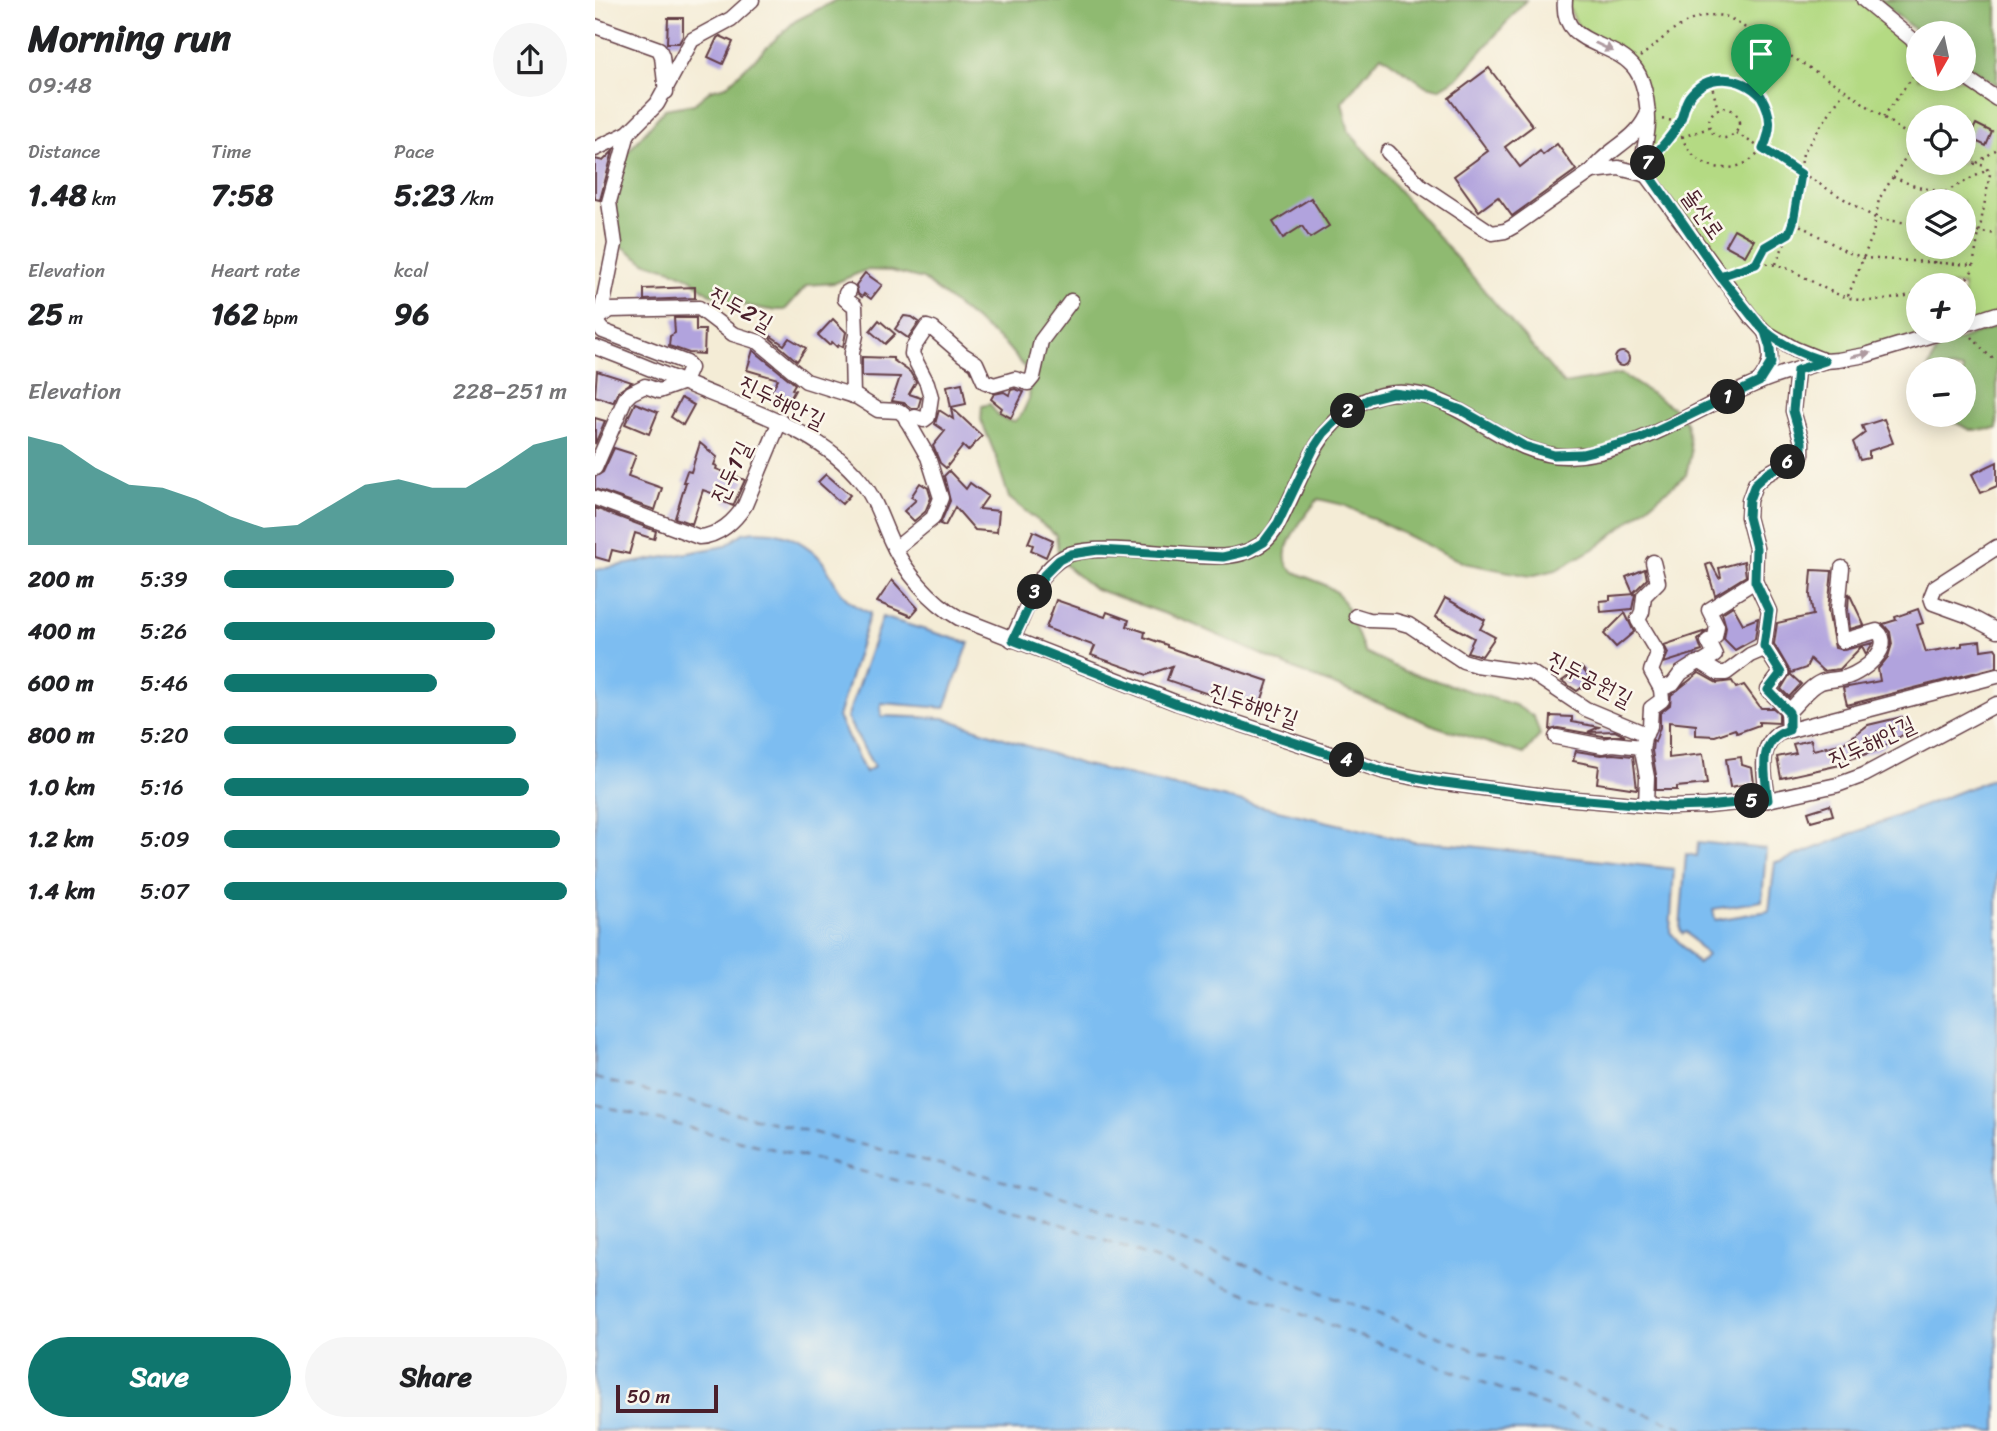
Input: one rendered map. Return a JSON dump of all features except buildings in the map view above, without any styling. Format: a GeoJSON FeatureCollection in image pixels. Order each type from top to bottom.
{"type":"FeatureCollection","features":[{"type":"Feature","properties":{"kind":"street"},"geometry":{"type":"LineString","coordinates":[[595,149],[628,133],[657,104],[666,92],[692,40],[731,19],[752,0]]}},
{"type":"Feature","properties":{"kind":"street"},"geometry":{"type":"LineString","coordinates":[[1565,0],[1565,17],[1570,28],[1631,64],[1644,86],[1647,132],[1642,160],[1647,174]]}},
{"type":"Feature","properties":{"kind":"street"},"geometry":{"type":"LineString","coordinates":[[1864,0],[1906,34]]}},
{"type":"Feature","properties":{"kind":"street"},"geometry":{"type":"LineString","coordinates":[[595,26],[659,49],[666,92]]}},
{"type":"Feature","properties":{"kind":"street"},"geometry":{"type":"LineString","coordinates":[[1976,85],[1997,99]]}},
{"type":"Feature","properties":{"kind":"street"},"geometry":{"type":"LineString","coordinates":[[1388,152],[1420,185],[1492,233],[1514,226],[1592,171],[1602,158],[1639,132],[1647,116]]}},
{"type":"Feature","properties":{"kind":"street"},"geometry":{"type":"LineString","coordinates":[[595,468],[628,395],[645,386],[659,391],[684,382],[689,365],[603,331],[597,322],[615,244],[609,202],[628,133]]}},
{"type":"Feature","properties":{"kind":"street"},"geometry":{"type":"LineString","coordinates":[[1592,171],[1619,168],[1647,174]]}},
{"type":"Feature","properties":{"kind":"street","name":"돌산로"},"geometry":{"type":"LineString","coordinates":[[1647,174],[1720,276],[1765,332],[1803,353],[1825,361]]}},
{"type":"Feature","properties":{"kind":"street"},"geometry":{"type":"LineString","coordinates":[[849,291],[845,299],[855,306],[857,314],[852,354],[853,396]]}},
{"type":"Feature","properties":{"kind":"street"},"geometry":{"type":"LineString","coordinates":[[895,549],[933,517],[941,498],[928,457],[907,421],[915,417],[924,420],[928,417],[931,397],[912,354],[927,327],[975,363],[984,381],[994,385],[1014,379],[1028,383],[1033,377],[1041,341],[1071,301]]}},
{"type":"Feature","properties":{"kind":"street","name":"진두2길"},"geometry":{"type":"LineString","coordinates":[[601,313],[611,310],[699,308],[733,334],[759,342],[806,381],[853,396],[878,410],[899,411],[907,421]]}},
{"type":"Feature","properties":{"kind":"street"},"geometry":{"type":"LineString","coordinates":[[1976,324],[1997,314]]}},
{"type":"Feature","properties":{"kind":"street"},"geometry":{"type":"LineString","coordinates":[[1759,382],[1771,363],[1765,332]]}},
{"type":"Feature","properties":{"kind":"street"},"geometry":{"type":"LineString","coordinates":[[1013,640],[1044,575],[1059,560],[1071,554],[1098,550],[1223,557],[1248,551],[1264,542],[1278,523],[1324,433],[1343,414],[1381,395],[1409,394],[1426,397],[1461,410],[1524,446],[1554,455],[1568,456],[1640,439],[1759,382],[1825,361],[1865,355],[1906,343]]}},
{"type":"Feature","properties":{"kind":"street","name":"진두해안길"},"geometry":{"type":"LineString","coordinates":[[595,347],[780,421],[817,443],[860,479],[876,503],[895,549],[916,580],[940,605],[959,618],[1177,704],[1385,772],[1437,782],[1552,797],[1646,805],[1706,806],[1768,800],[1851,780],[1997,704]]}},
{"type":"Feature","properties":{"kind":"street"},"geometry":{"type":"LineString","coordinates":[[1789,712],[1768,688],[1781,673],[1764,649],[1769,611],[1755,581],[1756,548],[1748,510],[1751,492],[1765,475],[1802,454],[1793,411],[1797,370]]}},
{"type":"Feature","properties":{"kind":"street","name":"진두1길"},"geometry":{"type":"LineString","coordinates":[[595,498],[699,537],[711,536],[737,518],[745,505],[780,421]]}},
{"type":"Feature","properties":{"kind":"street"},"geometry":{"type":"LineString","coordinates":[[1997,547],[1935,587],[1931,597],[1933,603],[1969,616],[1997,631]]}},
{"type":"Feature","properties":{"kind":"street","name":"진두공원길"},"geometry":{"type":"LineString","coordinates":[[1646,805],[1648,783],[1641,756],[1651,723],[1651,708],[1662,700],[1661,689],[1651,671],[1658,653],[1638,620],[1644,596],[1658,582],[1653,562]]}},
{"type":"Feature","properties":{"kind":"street"},"geometry":{"type":"LineString","coordinates":[[1768,800],[1764,763],[1766,749],[1774,737],[1789,730],[1789,712],[1818,683],[1852,675],[1875,659],[1882,648],[1881,632],[1877,631],[1842,641],[1838,609],[1842,568]]}},
{"type":"Feature","properties":{"kind":"street"},"geometry":{"type":"LineString","coordinates":[[1755,581],[1709,610],[1717,630],[1716,637],[1708,641],[1715,655],[1702,663],[1718,673],[1726,673],[1749,655],[1764,649]]}},
{"type":"Feature","properties":{"kind":"street","name":"진두공원길"},"geometry":{"type":"LineString","coordinates":[[1356,616],[1375,621],[1402,622],[1463,660],[1476,665],[1532,673],[1586,709],[1644,740]]}},
{"type":"Feature","properties":{"kind":"street","name":"진두공원길"},"geometry":{"type":"LineString","coordinates":[[1661,689],[1673,684],[1692,664],[1702,663]]}},
{"type":"Feature","properties":{"kind":"street","name":"진두해안길"},"geometry":{"type":"LineString","coordinates":[[1789,730],[1997,676]]}},
{"type":"Feature","properties":{"kind":"street","name":"진두공원길"},"geometry":{"type":"LineString","coordinates":[[1556,737],[1603,746],[1644,740]]}},
{"type":"Feature","properties":{"kind":"path"},"geometry":{"type":"LineString","coordinates":[[1631,64],[1696,16],[1719,15],[1734,20],[1845,90],[1906,134]]}},
{"type":"Feature","properties":{"kind":"path"},"geometry":{"type":"LineString","coordinates":[[1738,80],[1751,86],[1768,108],[1771,122],[1763,149],[1740,166],[1726,169],[1699,160],[1682,137],[1680,122],[1689,97],[1699,87],[1711,81],[1738,80]]}},
{"type":"Feature","properties":{"kind":"path"},"geometry":{"type":"LineString","coordinates":[[1711,81],[1718,110]]}},
{"type":"Feature","properties":{"kind":"path"},"geometry":{"type":"LineString","coordinates":[[1883,117],[1906,86]]}},
{"type":"Feature","properties":{"kind":"path"},"geometry":{"type":"LineString","coordinates":[[1776,264],[1793,222],[1803,153],[1845,90]]}},
{"type":"Feature","properties":{"kind":"path"},"geometry":{"type":"LineString","coordinates":[[1728,109],[1736,114],[1739,124],[1736,133],[1723,138],[1715,135],[1710,128],[1710,119],[1718,110],[1728,109]]}},
{"type":"Feature","properties":{"kind":"path"},"geometry":{"type":"LineString","coordinates":[[1647,116],[1680,122]]}},
{"type":"Feature","properties":{"kind":"path"},"geometry":{"type":"LineString","coordinates":[[1659,149],[1680,122]]}},
{"type":"Feature","properties":{"kind":"path"},"geometry":{"type":"LineString","coordinates":[[1682,137],[1710,128]]}},
{"type":"Feature","properties":{"kind":"path"},"geometry":{"type":"LineString","coordinates":[[1736,133],[1877,219],[1906,223]]}},
{"type":"Feature","properties":{"kind":"path"},"geometry":{"type":"LineString","coordinates":[[1976,164],[1997,149]]}},
{"type":"Feature","properties":{"kind":"path"},"geometry":{"type":"LineString","coordinates":[[1847,297],[1877,219],[1879,198],[1906,158]]}},
{"type":"Feature","properties":{"kind":"path"},"geometry":{"type":"LineString","coordinates":[[1970,273],[1990,174],[1985,166],[1976,164]]}},
{"type":"Feature","properties":{"kind":"path"},"geometry":{"type":"LineString","coordinates":[[1950,189],[1989,169]]}},
{"type":"Feature","properties":{"kind":"path"},"geometry":{"type":"LineString","coordinates":[[1893,177],[1928,189]]}},
{"type":"Feature","properties":{"kind":"path"},"geometry":{"type":"LineString","coordinates":[[1793,222],[1847,253],[1864,258],[1973,265]]}},
{"type":"Feature","properties":{"kind":"path"},"geometry":{"type":"LineString","coordinates":[[1976,232],[1997,234]]}},
{"type":"Feature","properties":{"kind":"path"},"geometry":{"type":"LineString","coordinates":[[1756,264],[1765,247],[1789,233]]}},
{"type":"Feature","properties":{"kind":"path"},"geometry":{"type":"LineString","coordinates":[[1934,263],[1935,259]]}},
{"type":"Feature","properties":{"kind":"path"},"geometry":{"type":"LineString","coordinates":[[1720,276],[1756,264],[1776,264],[1847,297],[1882,301],[1906,296]]}},
{"type":"Feature","properties":{"kind":"path"},"geometry":{"type":"LineString","coordinates":[[1976,340],[1987,355],[1997,361]]}},
{"type":"Feature","properties":{"kind":"green space"},"geometry":{"type":"Polygon","coordinates":[[[836,0],[1526,0],[1459,77],[1439,89],[1426,86],[1381,55],[1342,102],[1349,132],[1564,384],[1621,374],[1675,409],[1686,422],[1691,453],[1686,475],[1600,545],[1556,570],[1530,576],[1464,563],[1344,505],[1318,499],[1298,525],[1287,546],[1286,556],[1288,565],[1295,572],[1338,594],[1365,652],[1404,671],[1515,705],[1534,717],[1540,735],[1524,754],[1438,727],[1301,672],[1188,622],[1093,588],[1059,560],[1056,535],[1009,498],[981,420],[982,406],[990,404],[997,414],[1006,420],[1015,421],[1022,414],[1029,399],[1030,386],[1025,368],[1005,344],[923,279],[891,271],[866,270],[835,283],[807,285],[785,310],[770,310],[731,303],[708,293],[690,278],[645,262],[620,245],[614,210],[627,153],[665,109],[694,104],[711,90],[726,86],[795,21],[836,0]]]}},
{"type":"Feature","properties":{"kind":"green space"},"geometry":{"type":"Polygon","coordinates":[[[1565,0],[1864,0],[1906,34],[1906,91],[1976,91],[1976,86],[1997,98],[1997,314],[1976,321],[1976,273],[1906,273],[1906,342],[1838,360],[1765,332],[1647,175],[1648,132],[1638,73],[1584,38],[1565,0]]]}},
{"type":"Feature","properties":{"kind":"green space"},"geometry":{"type":"Polygon","coordinates":[[[1878,0],[1997,0],[1997,85],[1976,71],[1976,21],[1906,23],[1878,0]]]}},
{"type":"Feature","properties":{"kind":"green space"},"geometry":{"type":"Polygon","coordinates":[[[1997,326],[1997,429],[1971,430],[1965,427],[1976,427],[1976,357],[1934,357],[1938,348],[1951,343],[1976,343],[1976,334],[1997,326]]]}},
{"type":"Feature","properties":{"kind":"water"},"geometry":{"type":"Polygon","coordinates":[[[754,531],[783,535],[805,545],[822,561],[848,600],[870,613],[838,717],[865,772],[874,767],[847,718],[882,617],[969,643],[945,708],[881,703],[881,716],[944,718],[1081,764],[1414,842],[1674,869],[1670,932],[1698,964],[1707,955],[1680,929],[1686,854],[1697,856],[1698,842],[1766,849],[1762,901],[1713,909],[1715,920],[1769,911],[1775,862],[1997,777],[1997,1431],[595,1431],[595,570],[725,546],[743,533],[754,531]]]}},
{"type":"Feature","properties":{"kind":"ferry route"},"geometry":{"type":"LineString","coordinates":[[595,1078],[1051,1192],[1692,1431]]}},
{"type":"Feature","properties":{"kind":"ferry route"},"geometry":{"type":"LineString","coordinates":[[595,1104],[1042,1217],[1613,1431]]}},
{"type":"Feature","properties":{"kind":"route"},"geometry":{"type":"LineString","coordinates":[[1761,96],[1751,86],[1738,80],[1711,81],[1699,87],[1689,97],[1680,122],[1644,167],[1647,174],[1720,276],[1751,317],[1765,332],[1786,345],[1825,361],[1797,370],[1793,417],[1802,442],[1802,454],[1765,475],[1755,484],[1749,500],[1748,517],[1756,548],[1755,581],[1769,611],[1764,649],[1781,673],[1768,690],[1789,712],[1789,730],[1774,737],[1766,749],[1764,763],[1768,800],[1669,807],[1552,797],[1437,782],[1385,772],[1177,704],[1013,640],[1044,575],[1059,560],[1071,554],[1098,550],[1223,557],[1248,551],[1264,542],[1271,536],[1324,433],[1343,414],[1369,399],[1393,393],[1426,397],[1461,410],[1524,446],[1554,455],[1568,456],[1640,439],[1759,382],[1771,363],[1767,337],[1765,332],[1720,276],[1756,264],[1765,247],[1789,233],[1801,174],[1763,149],[1771,122],[1768,108],[1761,96]]}}]}
